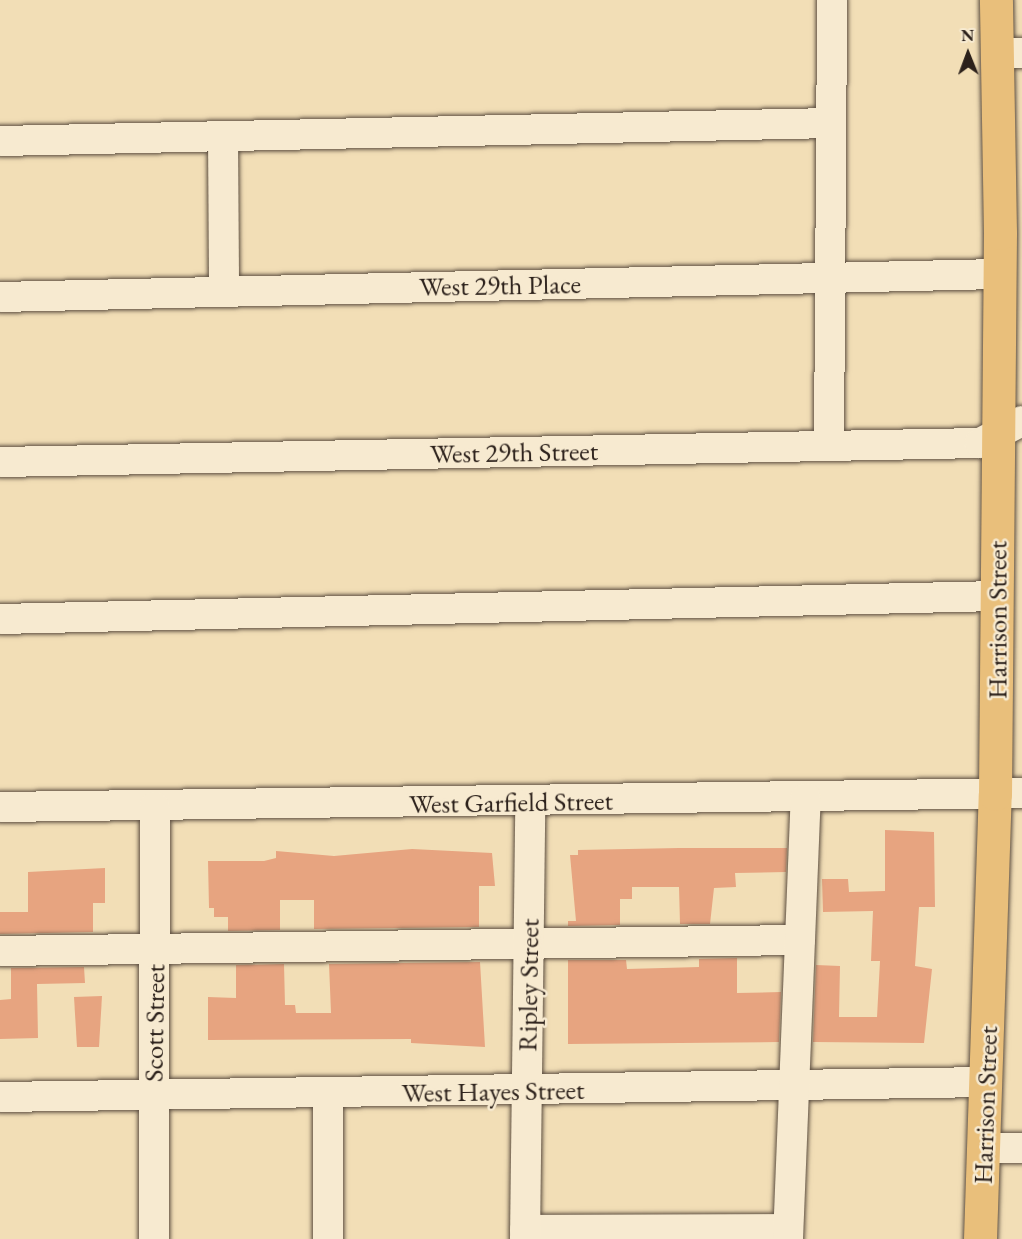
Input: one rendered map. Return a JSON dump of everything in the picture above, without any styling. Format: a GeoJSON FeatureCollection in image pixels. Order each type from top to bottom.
{"type":"FeatureCollection","features":[{"type":"Feature","properties":{"kind":"highway","name":"Harrison Street"},"geometry":{"type":"LineString","coordinates":[[980,1239],[986,1082],[1009,794],[997,596],[1010,428],[1000,274],[1011,233],[1009,53],[996,0]]}},
{"type":"Feature","properties":{"kind":"street"},"geometry":{"type":"LineString","coordinates":[[829,445],[832,0]]}},
{"type":"Feature","properties":{"kind":"street"},"geometry":{"type":"LineString","coordinates":[[0,141],[831,123]]}},
{"type":"Feature","properties":{"kind":"street"},"geometry":{"type":"LineString","coordinates":[[223,136],[224,290]]}},
{"type":"Feature","properties":{"kind":"street","name":"West 29th Place"},"geometry":{"type":"LineString","coordinates":[[0,297],[224,290],[1000,274]]}},
{"type":"Feature","properties":{"kind":"street","name":"West 29th Street"},"geometry":{"type":"LineString","coordinates":[[0,462],[980,443],[1010,428]]}},
{"type":"Feature","properties":{"kind":"street"},"geometry":{"type":"LineString","coordinates":[[0,619],[997,596]]}},
{"type":"Feature","properties":{"kind":"street","name":"West Garfield Street"},"geometry":{"type":"LineString","coordinates":[[0,807],[155,807],[1009,794]]}},
{"type":"Feature","properties":{"kind":"street"},"geometry":{"type":"LineString","coordinates":[[525,1234],[788,1234],[806,798]]}},
{"type":"Feature","properties":{"kind":"street","name":"Ripley Street"},"geometry":{"type":"LineString","coordinates":[[525,1234],[530,802]]}},
{"type":"Feature","properties":{"kind":"street","name":"Scott Street"},"geometry":{"type":"LineString","coordinates":[[154,1239],[155,807]]}},
{"type":"Feature","properties":{"kind":"street"},"geometry":{"type":"LineString","coordinates":[[0,951],[528,946],[800,940]]}},
{"type":"Feature","properties":{"kind":"street","name":"West Hayes Street"},"geometry":{"type":"LineString","coordinates":[[0,1097],[526,1091],[986,1082]]}},
{"type":"Feature","properties":{"kind":"street"},"geometry":{"type":"LineString","coordinates":[[328,1093],[328,1239]]}},
{"type":"Feature","properties":{"kind":"street"},"geometry":{"type":"LineString","coordinates":[[983,1148],[1022,1148]]}},
{"type":"Feature","properties":{"kind":"building"},"geometry":{"type":"Polygon","coordinates":[[[885,830],[934,832],[935,907],[919,907],[915,966],[932,969],[924,1043],[813,1042],[816,965],[840,966],[839,1017],[877,1017],[880,961],[871,961],[873,911],[823,912],[822,879],[848,879],[849,892],[885,891],[885,830]]]}},
{"type":"Feature","properties":{"kind":"building"},"geometry":{"type":"Polygon","coordinates":[[[787,848],[786,872],[735,873],[736,887],[714,888],[710,924],[680,924],[679,887],[632,887],[632,899],[620,899],[620,925],[568,926],[568,921],[576,921],[570,855],[578,855],[578,850],[787,848]]]}},
{"type":"Feature","properties":{"kind":"building"},"geometry":{"type":"Polygon","coordinates":[[[412,849],[492,853],[495,886],[479,886],[479,927],[314,929],[314,900],[280,900],[280,930],[228,931],[228,917],[214,917],[214,908],[209,908],[208,861],[264,861],[276,858],[276,851],[334,856],[412,849]]]}},
{"type":"Feature","properties":{"kind":"building"},"geometry":{"type":"Polygon","coordinates":[[[105,868],[105,903],[93,903],[93,932],[0,934],[0,912],[28,912],[28,872],[105,868]]]}},
{"type":"Feature","properties":{"kind":"building"},"geometry":{"type":"Polygon","coordinates":[[[737,958],[737,993],[781,992],[779,1042],[568,1044],[568,960],[626,960],[627,969],[699,967],[699,959],[737,958]]]}},
{"type":"Feature","properties":{"kind":"building"},"geometry":{"type":"Polygon","coordinates":[[[480,962],[485,1047],[411,1043],[411,1039],[208,1040],[208,997],[236,998],[236,965],[284,964],[285,1005],[295,1005],[296,1013],[331,1013],[329,964],[480,962]]]}},
{"type":"Feature","properties":{"kind":"building"},"geometry":{"type":"Polygon","coordinates":[[[84,967],[85,983],[37,984],[38,1038],[0,1039],[0,1000],[11,999],[11,968],[84,967]]]}},
{"type":"Feature","properties":{"kind":"building"},"geometry":{"type":"Polygon","coordinates":[[[102,996],[99,1047],[77,1047],[74,997],[102,996]]]}}]}
